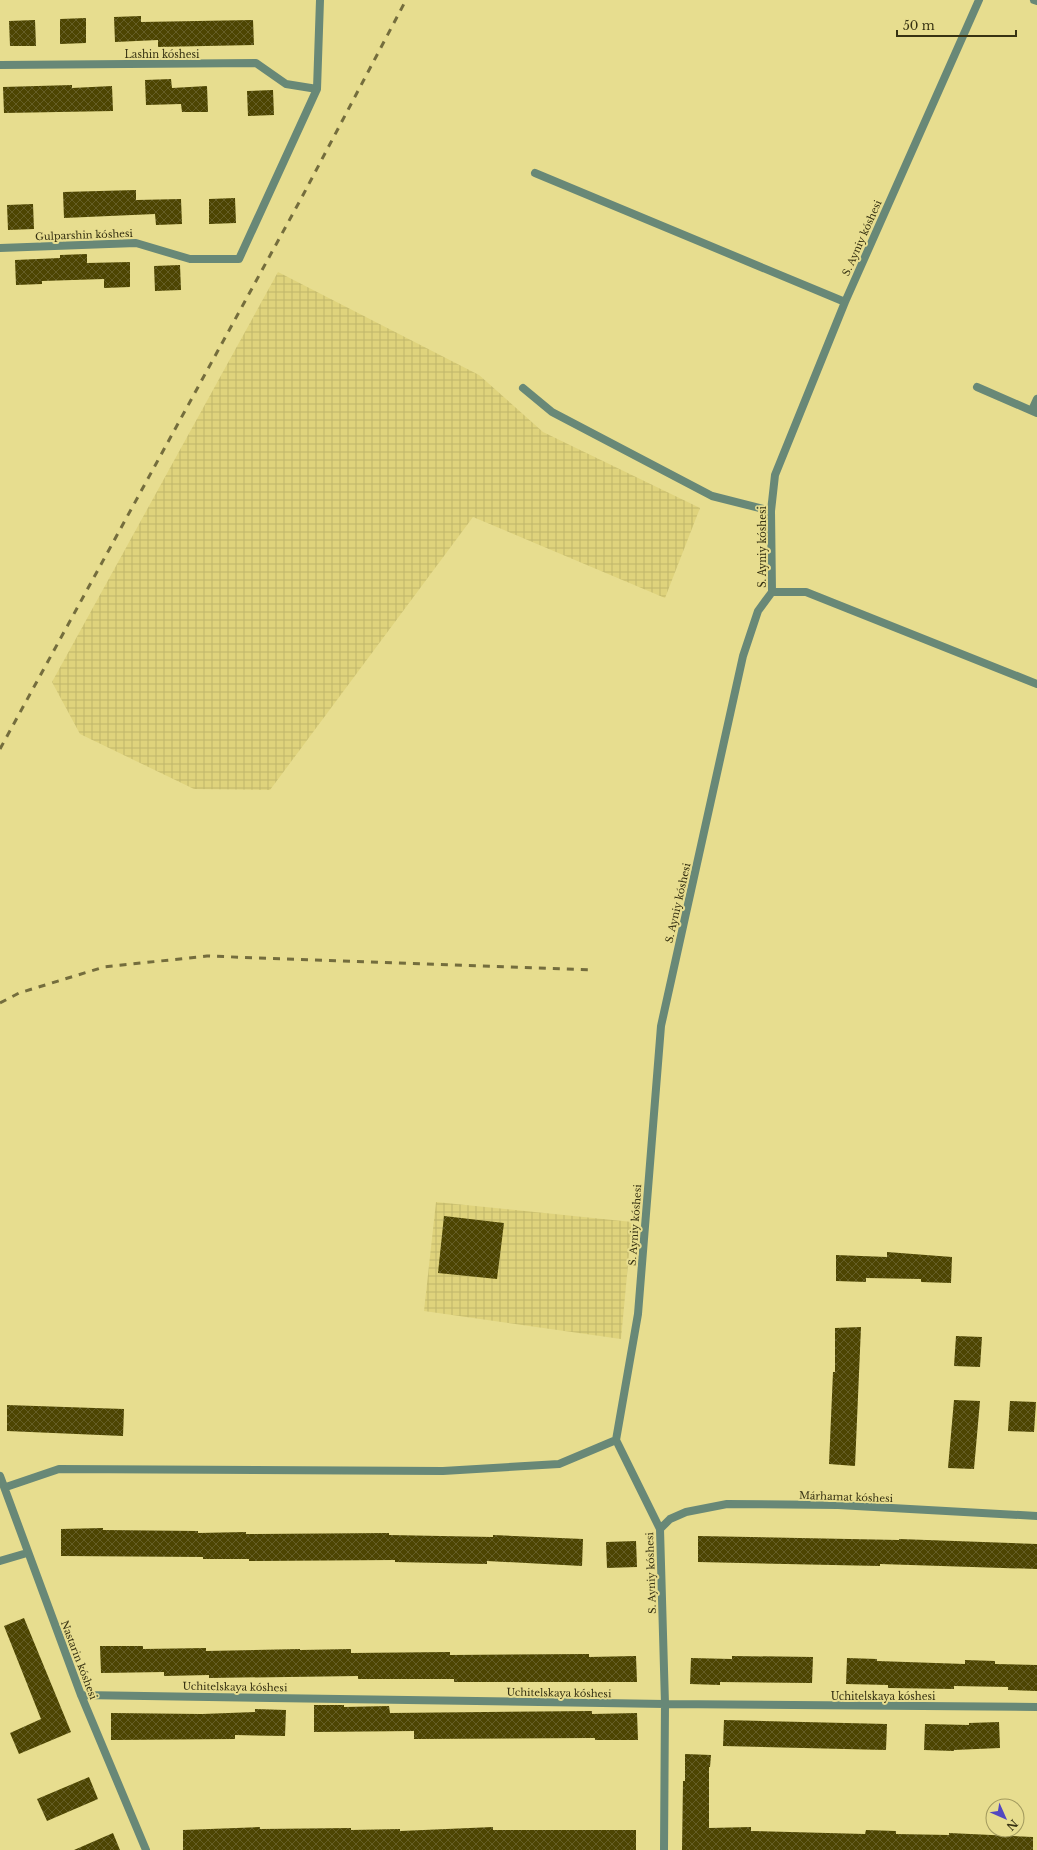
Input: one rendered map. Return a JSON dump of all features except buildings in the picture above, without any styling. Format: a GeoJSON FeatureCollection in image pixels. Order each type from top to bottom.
{"type":"FeatureCollection","features":[{"type":"Feature","properties":{"kind":"street"},"geometry":{"type":"LineString","coordinates":[[317,89],[320,0]]}},
{"type":"Feature","properties":{"kind":"street","name":"S. Ayniy kóshesi"},"geometry":{"type":"LineString","coordinates":[[664,1850],[665,1704],[660,1529],[616,1440],[638,1314],[661,1026],[743,656],[758,611],[772,592],[771,511],[775,475],[845,302],[979,0]]}},
{"type":"Feature","properties":{"kind":"street","name":"Lashin kóshesi"},"geometry":{"type":"LineString","coordinates":[[0,64],[256,64],[286,84],[317,89]]}},
{"type":"Feature","properties":{"kind":"street","name":"Gulparshin kóshesi"},"geometry":{"type":"LineString","coordinates":[[0,248],[136,243],[190,259],[239,258],[317,89]]}},
{"type":"Feature","properties":{"kind":"street"},"geometry":{"type":"LineString","coordinates":[[535,173],[845,302]]}},
{"type":"Feature","properties":{"kind":"street"},"geometry":{"type":"LineString","coordinates":[[976,387],[1035,411],[1037,399]]}},
{"type":"Feature","properties":{"kind":"street"},"geometry":{"type":"LineString","coordinates":[[523,388],[552,412],[712,496],[771,511]]}},
{"type":"Feature","properties":{"kind":"street"},"geometry":{"type":"LineString","coordinates":[[772,592],[806,592],[1037,684]]}},
{"type":"Feature","properties":{"kind":"street"},"geometry":{"type":"LineString","coordinates":[[6,1487],[59,1469],[443,1471],[559,1464],[616,1440]]}},
{"type":"Feature","properties":{"kind":"street","name":"Nastarin kóshesi"},"geometry":{"type":"LineString","coordinates":[[0,1476],[6,1487],[27,1553],[81,1694],[146,1850]]}},
{"type":"Feature","properties":{"kind":"street","name":"Márhamat kóshesi"},"geometry":{"type":"LineString","coordinates":[[660,1529],[670,1518],[686,1512],[727,1504],[838,1505],[1037,1516]]}},
{"type":"Feature","properties":{"kind":"street"},"geometry":{"type":"LineString","coordinates":[[0,1561],[27,1553]]}},
{"type":"Feature","properties":{"kind":"street","name":"Uchitelskaya kóshesi"},"geometry":{"type":"LineString","coordinates":[[81,1694],[665,1704],[1037,1707]]}},
{"type":"Feature","properties":{"kind":"shaded area"},"geometry":{"type":"Polygon","coordinates":[[[278,272],[479,375],[543,432],[700,508],[665,598],[473,517],[270,790],[194,789],[80,734],[52,682],[278,272]]]}},
{"type":"Feature","properties":{"kind":"shaded area"},"geometry":{"type":"Polygon","coordinates":[[[436,1202],[632,1222],[621,1339],[424,1311],[436,1202]]]}},
{"type":"Feature","properties":{"kind":"railway"},"geometry":{"type":"LineString","coordinates":[[0,749],[302,197],[406,0]]}},
{"type":"Feature","properties":{"kind":"railway"},"geometry":{"type":"LineString","coordinates":[[0,1003],[19,993],[104,967],[207,956],[592,970]]}}]}
